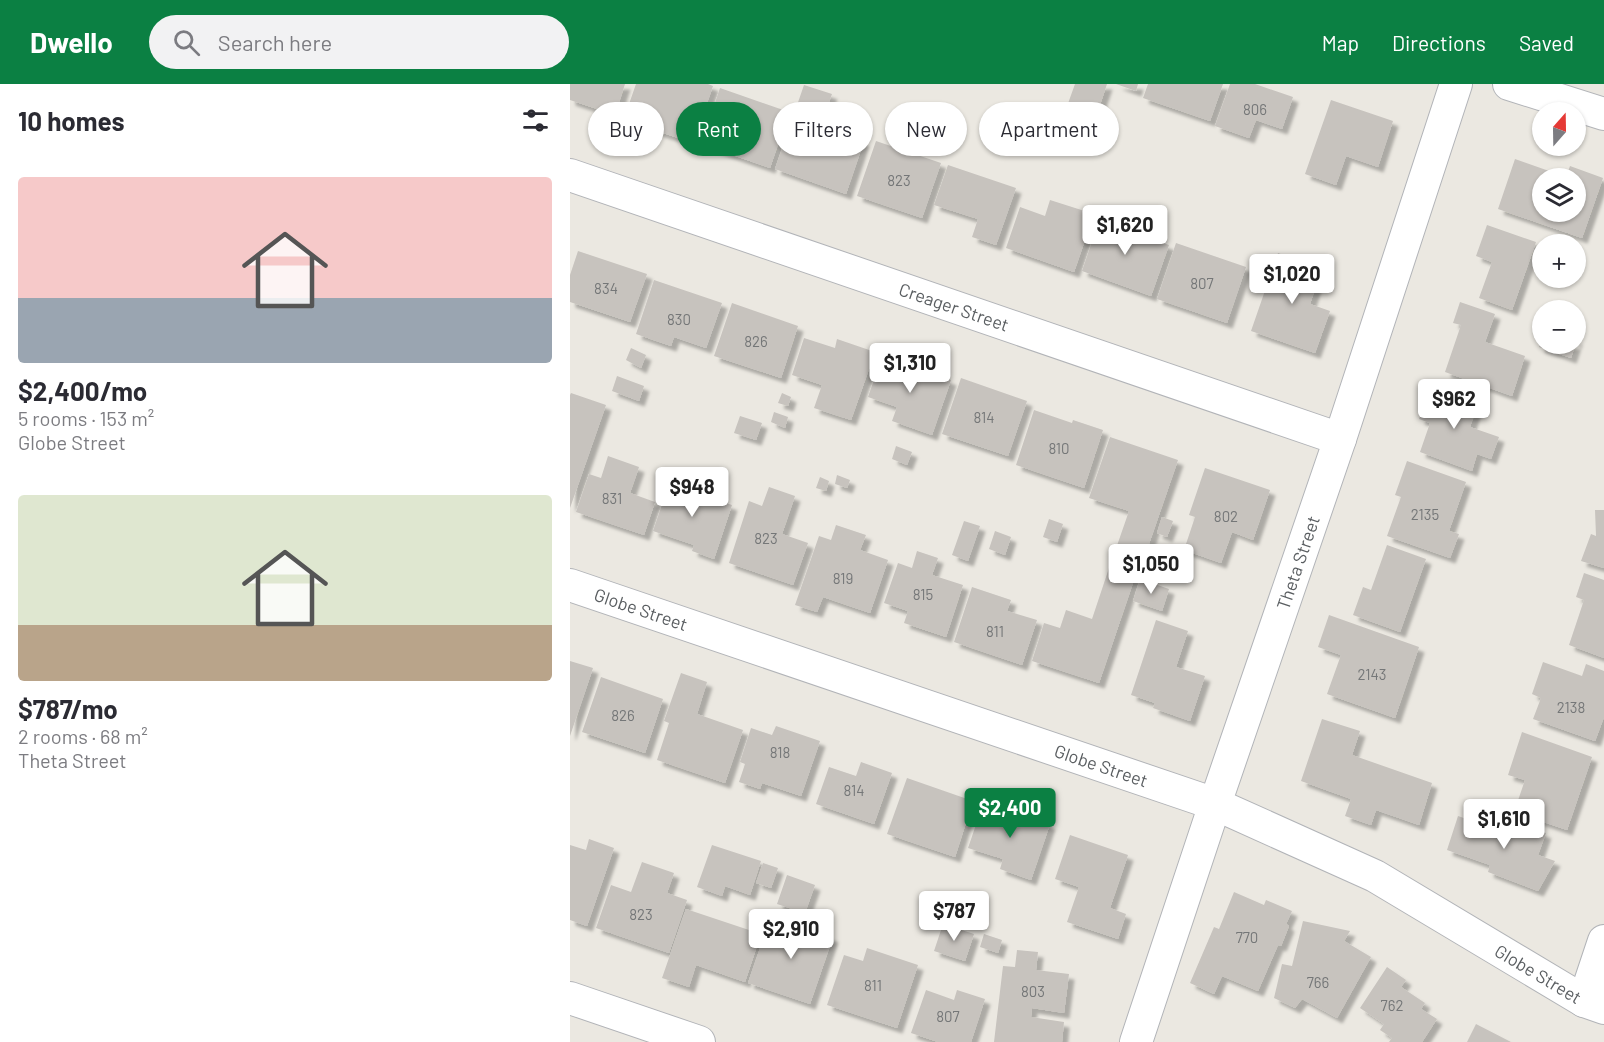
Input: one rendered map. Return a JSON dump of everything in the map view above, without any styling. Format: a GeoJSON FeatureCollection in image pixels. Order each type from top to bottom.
{"type":"FeatureCollection","features":[{"type":"Feature","properties":{"kind":"street","name":"Theta Street"},"geometry":{"type":"LineString","coordinates":[[1136,1042],[1340,439],[1456,84]]}},
{"type":"Feature","properties":{"kind":"street"},"geometry":{"type":"LineString","coordinates":[[1509,84],[1604,114]]}},
{"type":"Feature","properties":{"kind":"street","name":"Creager Street"},"geometry":{"type":"LineString","coordinates":[[570,175],[1340,439]]}},
{"type":"Feature","properties":{"kind":"street","name":"Globe Street"},"geometry":{"type":"LineString","coordinates":[[570,585],[1215,804],[1374,876],[1594,1004]]}},
{"type":"Feature","properties":{"kind":"street"},"geometry":{"type":"LineString","coordinates":[[1594,1004],[1604,941]]}},
{"type":"Feature","properties":{"kind":"street"},"geometry":{"type":"LineString","coordinates":[[570,998],[699,1042]]}},
{"type":"Feature","properties":{"kind":"building"},"geometry":{"type":"Polygon","coordinates":[[[570,84],[625,84],[619,102],[588,102],[588,106],[570,100],[570,84]]]}},
{"type":"Feature","properties":{"kind":"building"},"geometry":{"type":"Polygon","coordinates":[[[636,84],[708,84],[713,86],[707,102],[676,102],[676,137],[664,133],[664,102],[630,102],[636,84]]]}},
{"type":"Feature","properties":{"kind":"building"},"geometry":{"type":"Polygon","coordinates":[[[1075,84],[1107,84],[1101,102],[1069,102],[1075,84]]]}},
{"type":"Feature","properties":{"kind":"building"},"geometry":{"type":"Polygon","coordinates":[[[1116,84],[1138,84],[1136,91],[1116,84]]]}},
{"type":"Feature","properties":{"kind":"building"},"geometry":{"type":"Polygon","coordinates":[[[1148,84],[1223,84],[1210,121],[1143,98],[1148,84]]]}},
{"type":"Feature","properties":{"kind":"building"},"geometry":{"type":"Polygon","coordinates":[[[1230,84],[1255,84],[1293,97],[1282,129],[1256,120],[1249,138],[1215,126],[1230,84]]]}},
{"type":"Feature","properties":{"kind":"building"},"geometry":{"type":"Polygon","coordinates":[[[804,85],[832,94],[829,102],[798,102],[804,85]]]}},
{"type":"Feature","properties":{"kind":"building"},"geometry":{"type":"Polygon","coordinates":[[[720,88],[760,102],[715,102],[720,88]]]}},
{"type":"Feature","properties":{"kind":"building"},"geometry":{"type":"Polygon","coordinates":[[[1331,100],[1393,121],[1378,167],[1346,156],[1336,185],[1305,174],[1331,100]]]}},
{"type":"Feature","properties":{"kind":"building"},"geometry":{"type":"Polygon","coordinates":[[[761,102],[773,106],[774,156],[770,168],[736,156],[761,156],[761,102]]]}},
{"type":"Feature","properties":{"kind":"building"},"geometry":{"type":"Polygon","coordinates":[[[876,141],[885,144],[885,156],[920,156],[941,163],[922,218],[857,196],[871,156],[873,156],[876,141]]]}},
{"type":"Feature","properties":{"kind":"building"},"geometry":{"type":"Polygon","coordinates":[[[779,156],[859,156],[846,194],[775,169],[779,156]]]}},
{"type":"Feature","properties":{"kind":"building"},"geometry":{"type":"Polygon","coordinates":[[[1515,159],[1540,168],[1532,168],[1532,221],[1498,209],[1515,159]]]}},
{"type":"Feature","properties":{"kind":"building"},"geometry":{"type":"Polygon","coordinates":[[[948,165],[1016,188],[996,245],[972,237],[978,219],[934,205],[948,165]]]}},
{"type":"Feature","properties":{"kind":"building"},"geometry":{"type":"Polygon","coordinates":[[[1586,172],[1603,178],[1583,234],[1570,234],[1536,222],[1586,222],[1586,172]]]}},
{"type":"Feature","properties":{"kind":"building"},"geometry":{"type":"Polygon","coordinates":[[[1050,200],[1094,214],[1074,272],[1006,248],[1020,207],[1045,216],[1050,200]]]}},
{"type":"Feature","properties":{"kind":"building"},"geometry":{"type":"Polygon","coordinates":[[[1101,215],[1148,231],[1146,237],[1169,245],[1151,296],[1082,271],[1101,215]]]}},
{"type":"Feature","properties":{"kind":"building"},"geometry":{"type":"Polygon","coordinates":[[[1487,225],[1532,241],[1532,253],[1512,310],[1479,298],[1492,262],[1476,256],[1487,225]]]}},
{"type":"Feature","properties":{"kind":"building"},"geometry":{"type":"Polygon","coordinates":[[[1176,243],[1246,267],[1227,323],[1157,299],[1176,243]]]}},
{"type":"Feature","properties":{"kind":"building"},"geometry":{"type":"Polygon","coordinates":[[[578,251],[647,274],[630,322],[570,302],[570,275],[578,251]]]}},
{"type":"Feature","properties":{"kind":"building"},"geometry":{"type":"Polygon","coordinates":[[[1278,253],[1322,269],[1310,304],[1330,311],[1315,353],[1251,331],[1278,253]]]}},
{"type":"Feature","properties":{"kind":"building"},"geometry":{"type":"Polygon","coordinates":[[[654,280],[722,303],[706,348],[674,337],[671,346],[636,334],[654,280]]]}},
{"type":"Feature","properties":{"kind":"building"},"geometry":{"type":"Polygon","coordinates":[[[1460,302],[1495,314],[1485,342],[1525,356],[1512,396],[1445,372],[1461,325],[1453,323],[1460,302]]]}},
{"type":"Feature","properties":{"kind":"building"},"geometry":{"type":"Polygon","coordinates":[[[732,303],[798,326],[781,378],[714,356],[732,303]]]}},
{"type":"Feature","properties":{"kind":"building"},"geometry":{"type":"Polygon","coordinates":[[[804,338],[835,348],[837,339],[875,352],[851,420],[814,408],[822,385],[792,375],[804,338]]]}},
{"type":"Feature","properties":{"kind":"building"},"geometry":{"type":"Polygon","coordinates":[[[631,348],[646,355],[641,368],[626,360],[631,348]]]}},
{"type":"Feature","properties":{"kind":"building"},"geometry":{"type":"Polygon","coordinates":[[[1559,354],[1572,354],[1571,358],[1559,354]]]}},
{"type":"Feature","properties":{"kind":"building"},"geometry":{"type":"Polygon","coordinates":[[[882,356],[951,380],[932,435],[892,421],[897,407],[868,397],[882,356]]]}},
{"type":"Feature","properties":{"kind":"building"},"geometry":{"type":"Polygon","coordinates":[[[617,376],[644,386],[639,401],[612,391],[617,376]]]}},
{"type":"Feature","properties":{"kind":"building"},"geometry":{"type":"Polygon","coordinates":[[[961,378],[1027,401],[1008,456],[942,434],[961,378]]]}},
{"type":"Feature","properties":{"kind":"building"},"geometry":{"type":"Polygon","coordinates":[[[1432,385],[1479,401],[1470,427],[1499,437],[1491,459],[1477,454],[1472,471],[1420,452],[1430,423],[1419,419],[1432,385]]]}},
{"type":"Feature","properties":{"kind":"building"},"geometry":{"type":"Polygon","coordinates":[[[571,393],[606,405],[570,508],[570,395],[571,393]]]}},
{"type":"Feature","properties":{"kind":"building"},"geometry":{"type":"Polygon","coordinates":[[[782,393],[791,397],[788,406],[778,403],[782,393]]]}},
{"type":"Feature","properties":{"kind":"building"},"geometry":{"type":"Polygon","coordinates":[[[1034,410],[1072,423],[1073,420],[1103,430],[1084,488],[1016,465],[1034,410]]]}},
{"type":"Feature","properties":{"kind":"building"},"geometry":{"type":"Polygon","coordinates":[[[774,412],[788,417],[785,428],[771,422],[774,412]]]}},
{"type":"Feature","properties":{"kind":"building"},"geometry":{"type":"Polygon","coordinates":[[[740,416],[762,423],[756,440],[734,433],[740,416]]]}},
{"type":"Feature","properties":{"kind":"building"},"geometry":{"type":"Polygon","coordinates":[[[1110,437],[1178,460],[1140,570],[1112,560],[1129,511],[1089,498],[1110,437]]]}},
{"type":"Feature","properties":{"kind":"building"},"geometry":{"type":"Polygon","coordinates":[[[896,446],[912,452],[907,465],[892,459],[896,446]]]}},
{"type":"Feature","properties":{"kind":"building"},"geometry":{"type":"Polygon","coordinates":[[[608,456],[639,467],[630,493],[655,502],[644,535],[576,512],[589,474],[601,478],[608,456]]]}},
{"type":"Feature","properties":{"kind":"building"},"geometry":{"type":"Polygon","coordinates":[[[1407,461],[1466,482],[1449,531],[1459,534],[1450,558],[1387,536],[1401,497],[1395,495],[1407,461]]]}},
{"type":"Feature","properties":{"kind":"building"},"geometry":{"type":"Polygon","coordinates":[[[1205,468],[1270,490],[1253,540],[1232,532],[1221,563],[1184,550],[1195,517],[1189,515],[1205,468]]]}},
{"type":"Feature","properties":{"kind":"building"},"geometry":{"type":"Polygon","coordinates":[[[672,475],[694,482],[691,492],[732,505],[714,559],[692,551],[694,545],[653,531],[672,475]]]}},
{"type":"Feature","properties":{"kind":"building"},"geometry":{"type":"Polygon","coordinates":[[[837,475],[850,480],[847,488],[835,484],[837,475]]]}},
{"type":"Feature","properties":{"kind":"building"},"geometry":{"type":"Polygon","coordinates":[[[820,477],[829,481],[826,491],[816,488],[820,477]]]}},
{"type":"Feature","properties":{"kind":"building"},"geometry":{"type":"Polygon","coordinates":[[[769,487],[795,496],[782,534],[808,543],[793,585],[729,563],[749,501],[762,506],[769,487]]]}},
{"type":"Feature","properties":{"kind":"building"},"geometry":{"type":"Polygon","coordinates":[[[1595,510],[1604,510],[1604,568],[1581,561],[1591,534],[1596,536],[1595,510]]]}},
{"type":"Feature","properties":{"kind":"building"},"geometry":{"type":"Polygon","coordinates":[[[1162,517],[1173,521],[1167,537],[1157,533],[1162,517]]]}},
{"type":"Feature","properties":{"kind":"building"},"geometry":{"type":"Polygon","coordinates":[[[1049,519],[1063,524],[1057,542],[1043,537],[1049,519]]]}},
{"type":"Feature","properties":{"kind":"building"},"geometry":{"type":"Polygon","coordinates":[[[964,521],[980,526],[968,561],[952,555],[964,521]]]}},
{"type":"Feature","properties":{"kind":"building"},"geometry":{"type":"Polygon","coordinates":[[[836,525],[866,535],[860,550],[888,560],[870,613],[823,597],[817,612],[795,605],[819,536],[831,540],[836,525]]]}},
{"type":"Feature","properties":{"kind":"building"},"geometry":{"type":"Polygon","coordinates":[[[995,531],[1011,537],[1005,555],[989,549],[995,531]]]}},
{"type":"Feature","properties":{"kind":"building"},"geometry":{"type":"Polygon","coordinates":[[[1387,545],[1426,559],[1400,632],[1353,615],[1363,587],[1371,590],[1387,545]]]}},
{"type":"Feature","properties":{"kind":"building"},"geometry":{"type":"Polygon","coordinates":[[[917,551],[938,558],[932,575],[963,585],[946,637],[904,623],[908,611],[884,603],[898,563],[912,568],[917,551]]]}},
{"type":"Feature","properties":{"kind":"building"},"geometry":{"type":"Polygon","coordinates":[[[1109,568],[1135,577],[1099,683],[1032,661],[1044,623],[1060,628],[1066,610],[1092,619],[1109,568]]]}},
{"type":"Feature","properties":{"kind":"building"},"geometry":{"type":"Polygon","coordinates":[[[1584,573],[1604,580],[1604,658],[1569,645],[1584,600],[1576,597],[1584,573]]]}},
{"type":"Feature","properties":{"kind":"building"},"geometry":{"type":"Polygon","coordinates":[[[1140,579],[1169,589],[1162,611],[1133,601],[1140,579]]]}},
{"type":"Feature","properties":{"kind":"building"},"geometry":{"type":"Polygon","coordinates":[[[972,587],[1011,600],[1007,611],[1037,620],[1022,665],[954,642],[972,587]]]}},
{"type":"Feature","properties":{"kind":"building"},"geometry":{"type":"Polygon","coordinates":[[[1329,615],[1419,647],[1395,718],[1327,694],[1341,655],[1318,647],[1329,615]]]}},
{"type":"Feature","properties":{"kind":"building"},"geometry":{"type":"Polygon","coordinates":[[[1156,620],[1188,631],[1176,667],[1205,676],[1190,721],[1153,708],[1155,703],[1131,695],[1156,620]]]}},
{"type":"Feature","properties":{"kind":"building"},"geometry":{"type":"Polygon","coordinates":[[[570,661],[593,668],[570,736],[570,661]]]}},
{"type":"Feature","properties":{"kind":"building"},"geometry":{"type":"Polygon","coordinates":[[[1543,662],[1582,676],[1586,664],[1604,671],[1604,717],[1595,741],[1533,719],[1541,698],[1532,694],[1543,662]]]}},
{"type":"Feature","properties":{"kind":"building"},"geometry":{"type":"Polygon","coordinates":[[[681,673],[707,682],[697,714],[743,730],[725,783],[657,760],[669,723],[664,721],[681,673]]]}},
{"type":"Feature","properties":{"kind":"building"},"geometry":{"type":"Polygon","coordinates":[[[601,677],[663,699],[645,753],[582,732],[601,677]]]}},
{"type":"Feature","properties":{"kind":"building"},"geometry":{"type":"Polygon","coordinates":[[[1322,719],[1360,731],[1352,755],[1432,783],[1419,825],[1376,810],[1371,825],[1345,816],[1351,799],[1301,781],[1322,719]]]}},
{"type":"Feature","properties":{"kind":"building"},"geometry":{"type":"Polygon","coordinates":[[[776,726],[820,741],[801,796],[762,783],[760,789],[739,782],[745,764],[740,762],[751,728],[772,735],[776,726]]]}},
{"type":"Feature","properties":{"kind":"building"},"geometry":{"type":"Polygon","coordinates":[[[1522,732],[1592,757],[1567,830],[1514,812],[1525,780],[1508,775],[1522,732]]]}},
{"type":"Feature","properties":{"kind":"building"},"geometry":{"type":"Polygon","coordinates":[[[861,762],[892,773],[874,824],[816,804],[829,767],[856,776],[861,762]]]}},
{"type":"Feature","properties":{"kind":"building"},"geometry":{"type":"Polygon","coordinates":[[[907,778],[973,801],[955,857],[887,834],[907,778]]]}},
{"type":"Feature","properties":{"kind":"building"},"geometry":{"type":"Polygon","coordinates":[[[984,801],[1050,824],[1031,880],[1000,869],[1003,859],[968,848],[984,801]]]}},
{"type":"Feature","properties":{"kind":"building"},"geometry":{"type":"Polygon","coordinates":[[[1458,816],[1501,831],[1505,819],[1546,833],[1538,855],[1555,861],[1538,891],[1488,872],[1490,865],[1447,850],[1458,816]]]}},
{"type":"Feature","properties":{"kind":"building"},"geometry":{"type":"Polygon","coordinates":[[[1070,835],[1128,855],[1110,908],[1126,914],[1118,939],[1067,922],[1079,887],[1055,879],[1070,835]]]}},
{"type":"Feature","properties":{"kind":"building"},"geometry":{"type":"Polygon","coordinates":[[[589,839],[614,848],[587,926],[570,920],[570,845],[586,850],[589,839]]]}},
{"type":"Feature","properties":{"kind":"building"},"geometry":{"type":"Polygon","coordinates":[[[712,845],[761,861],[750,895],[725,886],[722,896],[697,887],[712,845]]]}},
{"type":"Feature","properties":{"kind":"building"},"geometry":{"type":"Polygon","coordinates":[[[642,862],[674,873],[667,893],[687,900],[669,953],[596,928],[611,885],[631,892],[642,862]]]}},
{"type":"Feature","properties":{"kind":"building"},"geometry":{"type":"Polygon","coordinates":[[[763,863],[778,868],[771,888],[756,883],[763,863]]]}},
{"type":"Feature","properties":{"kind":"building"},"geometry":{"type":"Polygon","coordinates":[[[787,875],[815,885],[805,913],[777,904],[787,875]]]}},
{"type":"Feature","properties":{"kind":"building"},"geometry":{"type":"Polygon","coordinates":[[[1234,892],[1264,905],[1266,900],[1292,911],[1286,924],[1289,926],[1281,946],[1278,945],[1258,991],[1222,976],[1214,994],[1190,983],[1214,927],[1219,929],[1234,892]]]}},
{"type":"Feature","properties":{"kind":"building"},"geometry":{"type":"Polygon","coordinates":[[[686,909],[761,934],[745,982],[696,965],[689,987],[662,978],[686,909]]]}},
{"type":"Feature","properties":{"kind":"building"},"geometry":{"type":"Polygon","coordinates":[[[771,916],[833,937],[810,1004],[748,983],[771,916]]]}},
{"type":"Feature","properties":{"kind":"building"},"geometry":{"type":"Polygon","coordinates":[[[1303,921],[1350,931],[1344,941],[1371,957],[1337,1018],[1302,999],[1295,1008],[1274,998],[1282,964],[1292,966],[1303,921]]]}},
{"type":"Feature","properties":{"kind":"building"},"geometry":{"type":"Polygon","coordinates":[[[943,924],[974,934],[965,961],[934,951],[943,924]]]}},
{"type":"Feature","properties":{"kind":"building"},"geometry":{"type":"Polygon","coordinates":[[[984,934],[1002,940],[998,953],[980,947],[984,934]]]}},
{"type":"Feature","properties":{"kind":"building"},"geometry":{"type":"Polygon","coordinates":[[[867,948],[918,965],[897,1028],[827,1005],[844,955],[863,961],[867,948]]]}},
{"type":"Feature","properties":{"kind":"building"},"geometry":{"type":"Polygon","coordinates":[[[1017,950],[1038,952],[1036,970],[1069,974],[1064,1013],[1032,1008],[1031,1017],[1064,1022],[1062,1042],[994,1042],[1003,966],[1015,967],[1017,950]]]}},
{"type":"Feature","properties":{"kind":"building"},"geometry":{"type":"Polygon","coordinates":[[[1387,967],[1406,980],[1401,987],[1425,1003],[1421,1009],[1437,1019],[1422,1042],[1389,1042],[1392,1038],[1380,1030],[1384,1024],[1360,1008],[1387,967]]]}},
{"type":"Feature","properties":{"kind":"building"},"geometry":{"type":"Polygon","coordinates":[[[926,990],[954,1000],[957,990],[985,999],[971,1042],[938,1042],[911,1033],[926,990]]]}},
{"type":"Feature","properties":{"kind":"building"},"geometry":{"type":"Polygon","coordinates":[[[1476,1024],[1511,1042],[1467,1042],[1476,1024]]]}}]}
